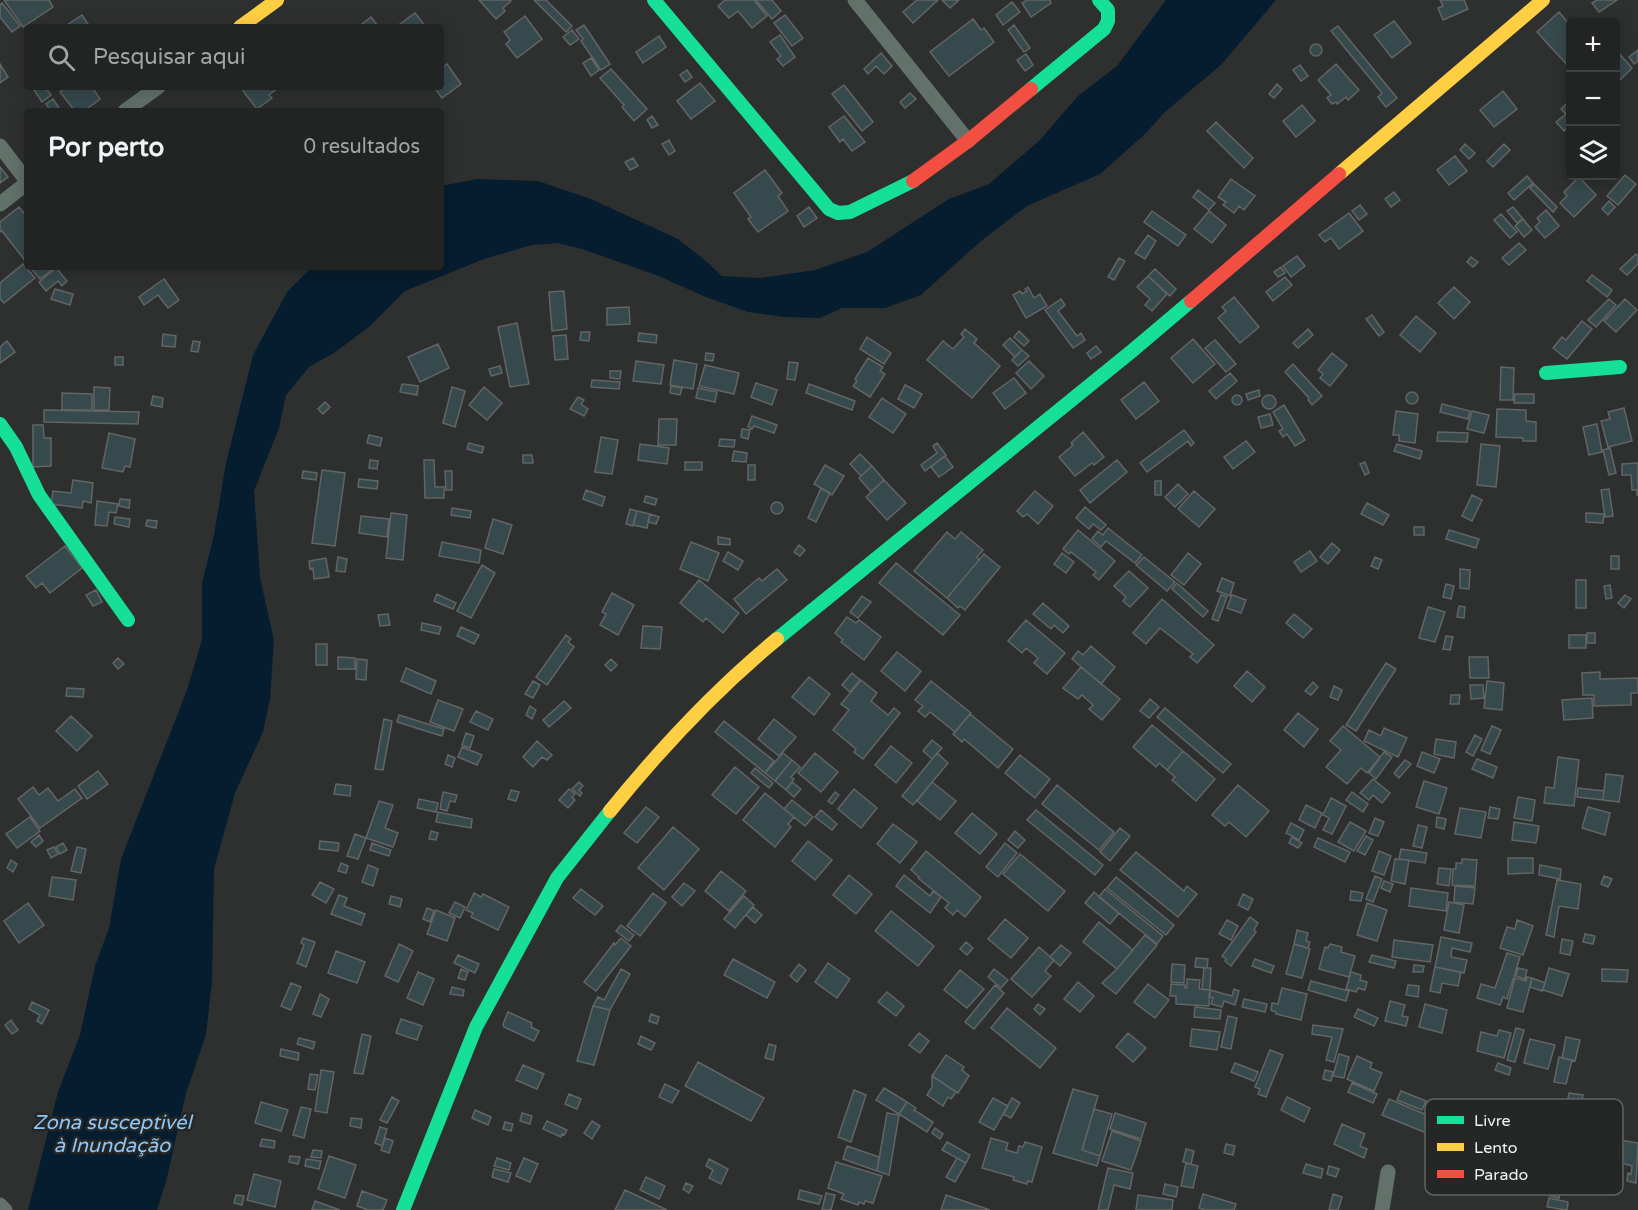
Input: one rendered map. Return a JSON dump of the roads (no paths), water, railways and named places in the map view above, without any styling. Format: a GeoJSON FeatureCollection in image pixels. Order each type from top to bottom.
{"type":"FeatureCollection","features":[{"type":"Feature","properties":{"kind":"main road"},"geometry":{"type":"LineString","coordinates":[[244,24],[277,0]]}},
{"type":"Feature","properties":{"kind":"main road"},"geometry":{"type":"LineString","coordinates":[[654,0],[829,209],[838,213],[850,212],[908,185],[968,141],[1104,29],[1108,21],[1108,10],[1099,0]]}},
{"type":"Feature","properties":{"kind":"main road"},"geometry":{"type":"LineString","coordinates":[[403,1210],[476,1027],[557,878],[633,783],[697,711],[748,663],[1131,351],[1543,0]]}},
{"type":"Feature","properties":{"kind":"main road"},"geometry":{"type":"LineString","coordinates":[[1546,373],[1620,367]]}},
{"type":"Feature","properties":{"kind":"main road"},"geometry":{"type":"LineString","coordinates":[[0,424],[16,447],[39,495],[128,620]]}},
{"type":"Feature","properties":{"kind":"street"},"geometry":{"type":"LineString","coordinates":[[855,0],[968,141]]}},
{"type":"Feature","properties":{"kind":"street"},"geometry":{"type":"LineString","coordinates":[[129,108],[154,90]]}},
{"type":"Feature","properties":{"kind":"street"},"geometry":{"type":"LineString","coordinates":[[0,146],[24,178]]}},
{"type":"Feature","properties":{"kind":"street"},"geometry":{"type":"LineString","coordinates":[[0,204],[24,184]]}},
{"type":"Feature","properties":{"kind":"street"},"geometry":{"type":"LineString","coordinates":[[1382,1210],[1388,1172]]}},
{"type":"Feature","properties":{"kind":"street"},"geometry":{"type":"LineString","coordinates":[[0,1205],[5,1210]]}},
{"type":"Feature","properties":{"kind":"water","name":"Zona susceptivél à Inundação"},"geometry":{"type":"Polygon","coordinates":[[[1166,0],[1276,0],[1221,65],[1166,111],[1144,135],[1100,174],[1027,206],[981,241],[921,295],[885,308],[842,308],[820,318],[785,317],[748,312],[656,275],[582,249],[558,243],[532,245],[484,259],[405,291],[370,326],[334,353],[309,367],[286,395],[279,428],[254,491],[260,578],[274,640],[270,699],[263,732],[235,793],[214,869],[212,981],[206,1035],[186,1093],[166,1182],[157,1210],[28,1210],[58,1092],[80,1035],[95,966],[109,928],[121,859],[187,690],[202,640],[202,583],[214,535],[226,463],[253,355],[287,292],[309,270],[444,270],[444,185],[477,179],[538,181],[591,199],[678,239],[722,276],[760,278],[815,270],[867,252],[949,199],[989,184],[1041,139],[1078,96],[1117,66],[1166,0]]]}}]}
